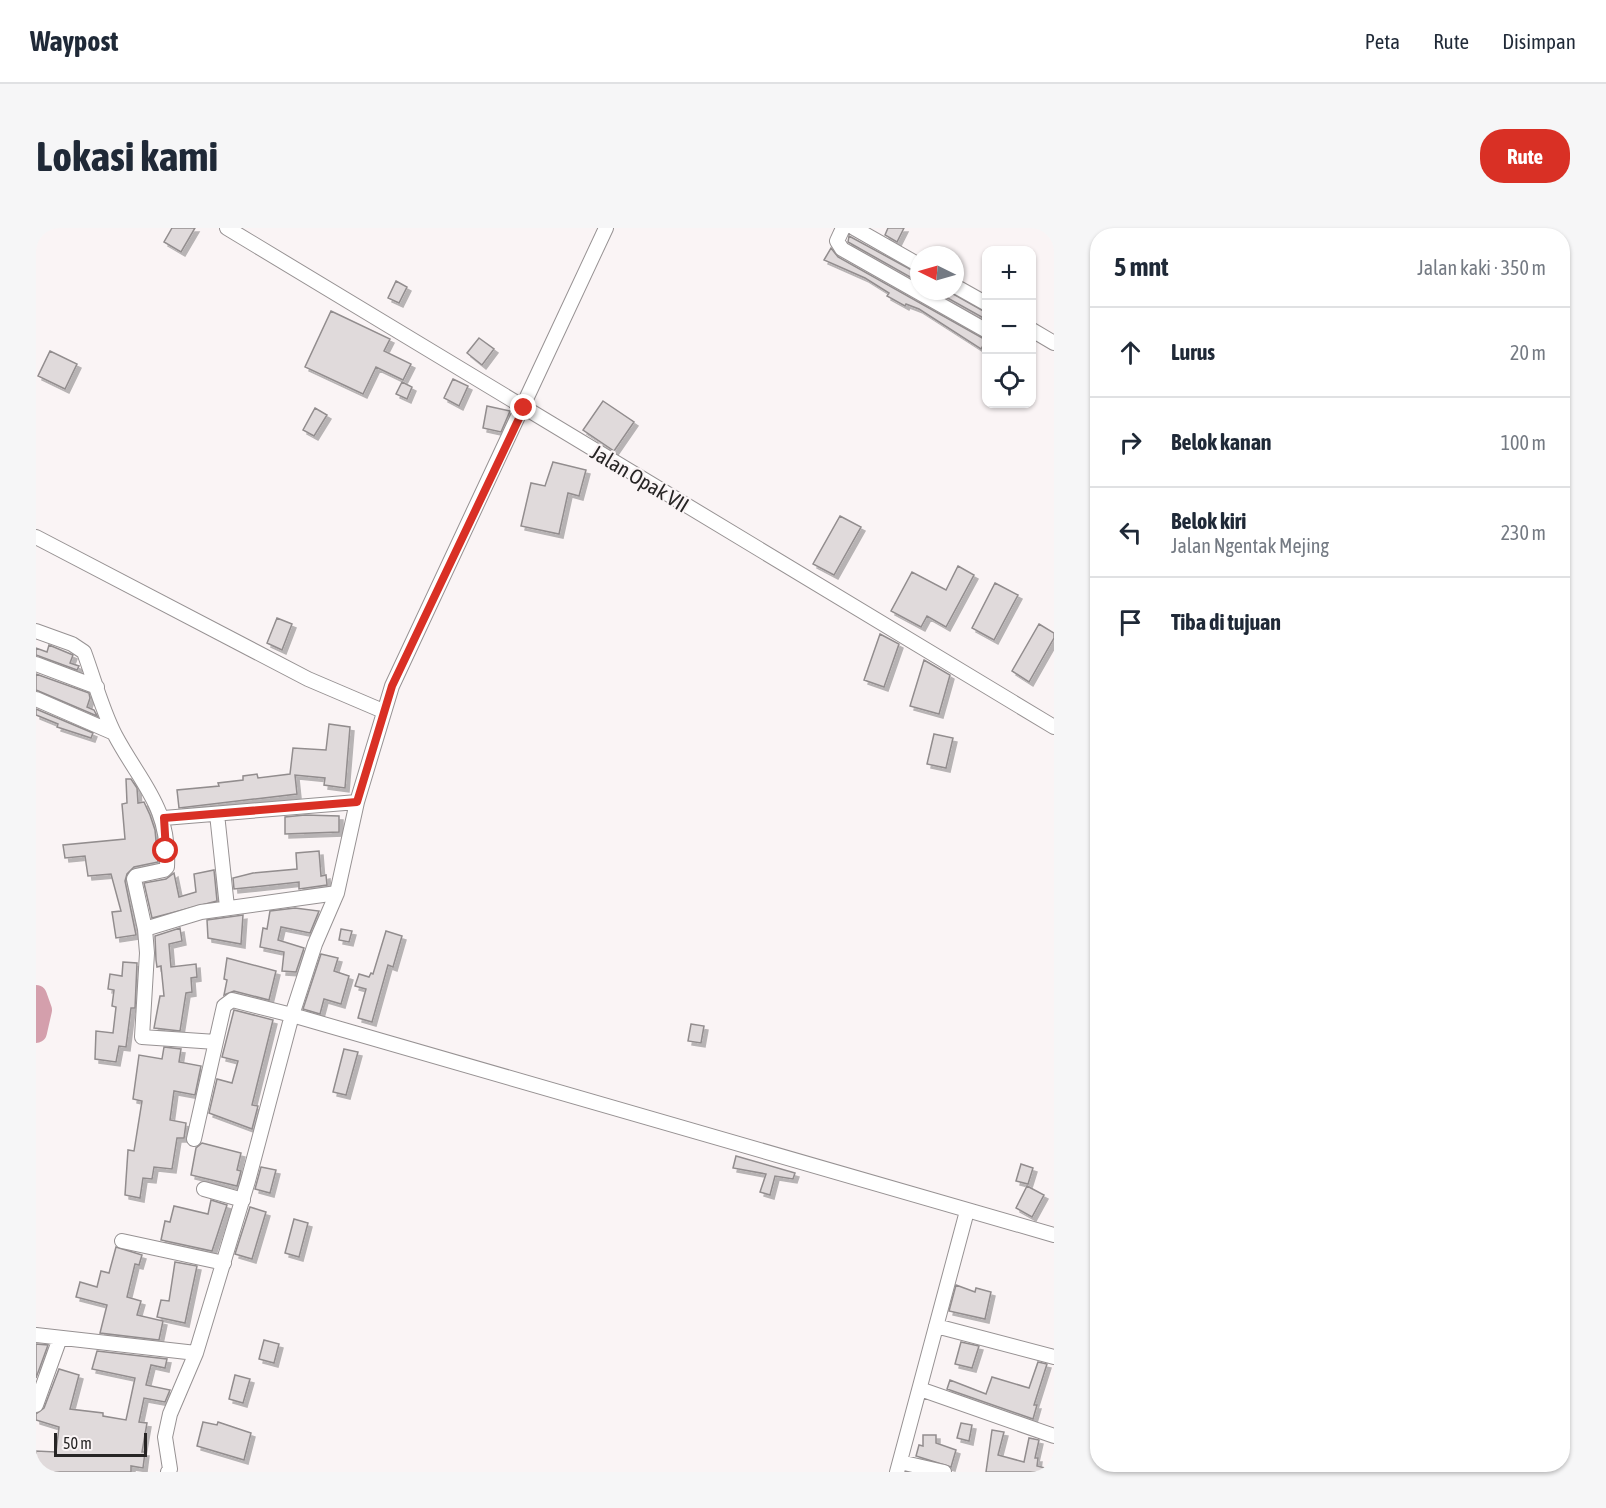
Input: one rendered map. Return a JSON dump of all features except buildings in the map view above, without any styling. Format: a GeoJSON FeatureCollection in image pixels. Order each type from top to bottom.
{"type":"FeatureCollection","features":[{"type":"Feature","properties":{"kind":"street","name":"Jalan Opak VII"},"geometry":{"type":"LineString","coordinates":[[226,228],[1054,727]]}},
{"type":"Feature","properties":{"kind":"street"},"geometry":{"type":"LineString","coordinates":[[173,1471],[165,1437],[170,1414],[196,1353],[243,1200],[292,1015],[315,944],[337,893],[357,802],[383,711],[414,636],[524,408],[606,228]]}},
{"type":"Feature","properties":{"kind":"street"},"geometry":{"type":"LineString","coordinates":[[843,228],[837,241],[842,249],[982,328]]}},
{"type":"Feature","properties":{"kind":"street"},"geometry":{"type":"LineString","coordinates":[[854,228],[910,260]]}},
{"type":"Feature","properties":{"kind":"street"},"geometry":{"type":"LineString","coordinates":[[964,291],[982,301]]}},
{"type":"Feature","properties":{"kind":"street"},"geometry":{"type":"LineString","coordinates":[[1036,332],[1054,343]]}},
{"type":"Feature","properties":{"kind":"street"},"geometry":{"type":"LineString","coordinates":[[36,537],[308,679],[383,711]]}},
{"type":"Feature","properties":{"kind":"street"},"geometry":{"type":"LineString","coordinates":[[36,631],[72,644],[84,652],[114,733],[148,787],[164,818],[167,867],[164,870],[136,876],[134,879],[145,929],[147,953],[142,1036],[216,1042]]}},
{"type":"Feature","properties":{"kind":"street"},"geometry":{"type":"LineString","coordinates":[[36,664],[97,687]]}},
{"type":"Feature","properties":{"kind":"street"},"geometry":{"type":"LineString","coordinates":[[36,699],[114,733]]}},
{"type":"Feature","properties":{"kind":"street"},"geometry":{"type":"LineString","coordinates":[[164,818],[357,802]]}},
{"type":"Feature","properties":{"kind":"street"},"geometry":{"type":"LineString","coordinates":[[217,814],[227,908]]}},
{"type":"Feature","properties":{"kind":"street"},"geometry":{"type":"LineString","coordinates":[[145,929],[227,908],[337,893]]}},
{"type":"Feature","properties":{"kind":"street"},"geometry":{"type":"LineString","coordinates":[[194,1139],[224,1006],[230,1001],[292,1015],[1054,1235]]}},
{"type":"Feature","properties":{"kind":"street"},"geometry":{"type":"LineString","coordinates":[[204,1189],[243,1200]]}},
{"type":"Feature","properties":{"kind":"street"},"geometry":{"type":"LineString","coordinates":[[944,1472],[899,1467],[967,1211]]}},
{"type":"Feature","properties":{"kind":"street"},"geometry":{"type":"LineString","coordinates":[[122,1241],[224,1263]]}},
{"type":"Feature","properties":{"kind":"street"},"geometry":{"type":"LineString","coordinates":[[936,1326],[1054,1357]]}},
{"type":"Feature","properties":{"kind":"street"},"geometry":{"type":"LineString","coordinates":[[36,1335],[196,1353]]}},
{"type":"Feature","properties":{"kind":"street"},"geometry":{"type":"LineString","coordinates":[[36,1405],[60,1338]]}},
{"type":"Feature","properties":{"kind":"street"},"geometry":{"type":"LineString","coordinates":[[920,1389],[1054,1436]]}},
{"type":"Feature","properties":{"kind":"waterway"},"geometry":{"type":"LineString","coordinates":[[36,996],[41,1010],[36,1032]]}},
{"type":"Feature","properties":{"kind":"route"},"geometry":{"type":"LineString","coordinates":[[166,851],[164,818],[357,802],[392,686],[449,561],[524,408]]}}]}
